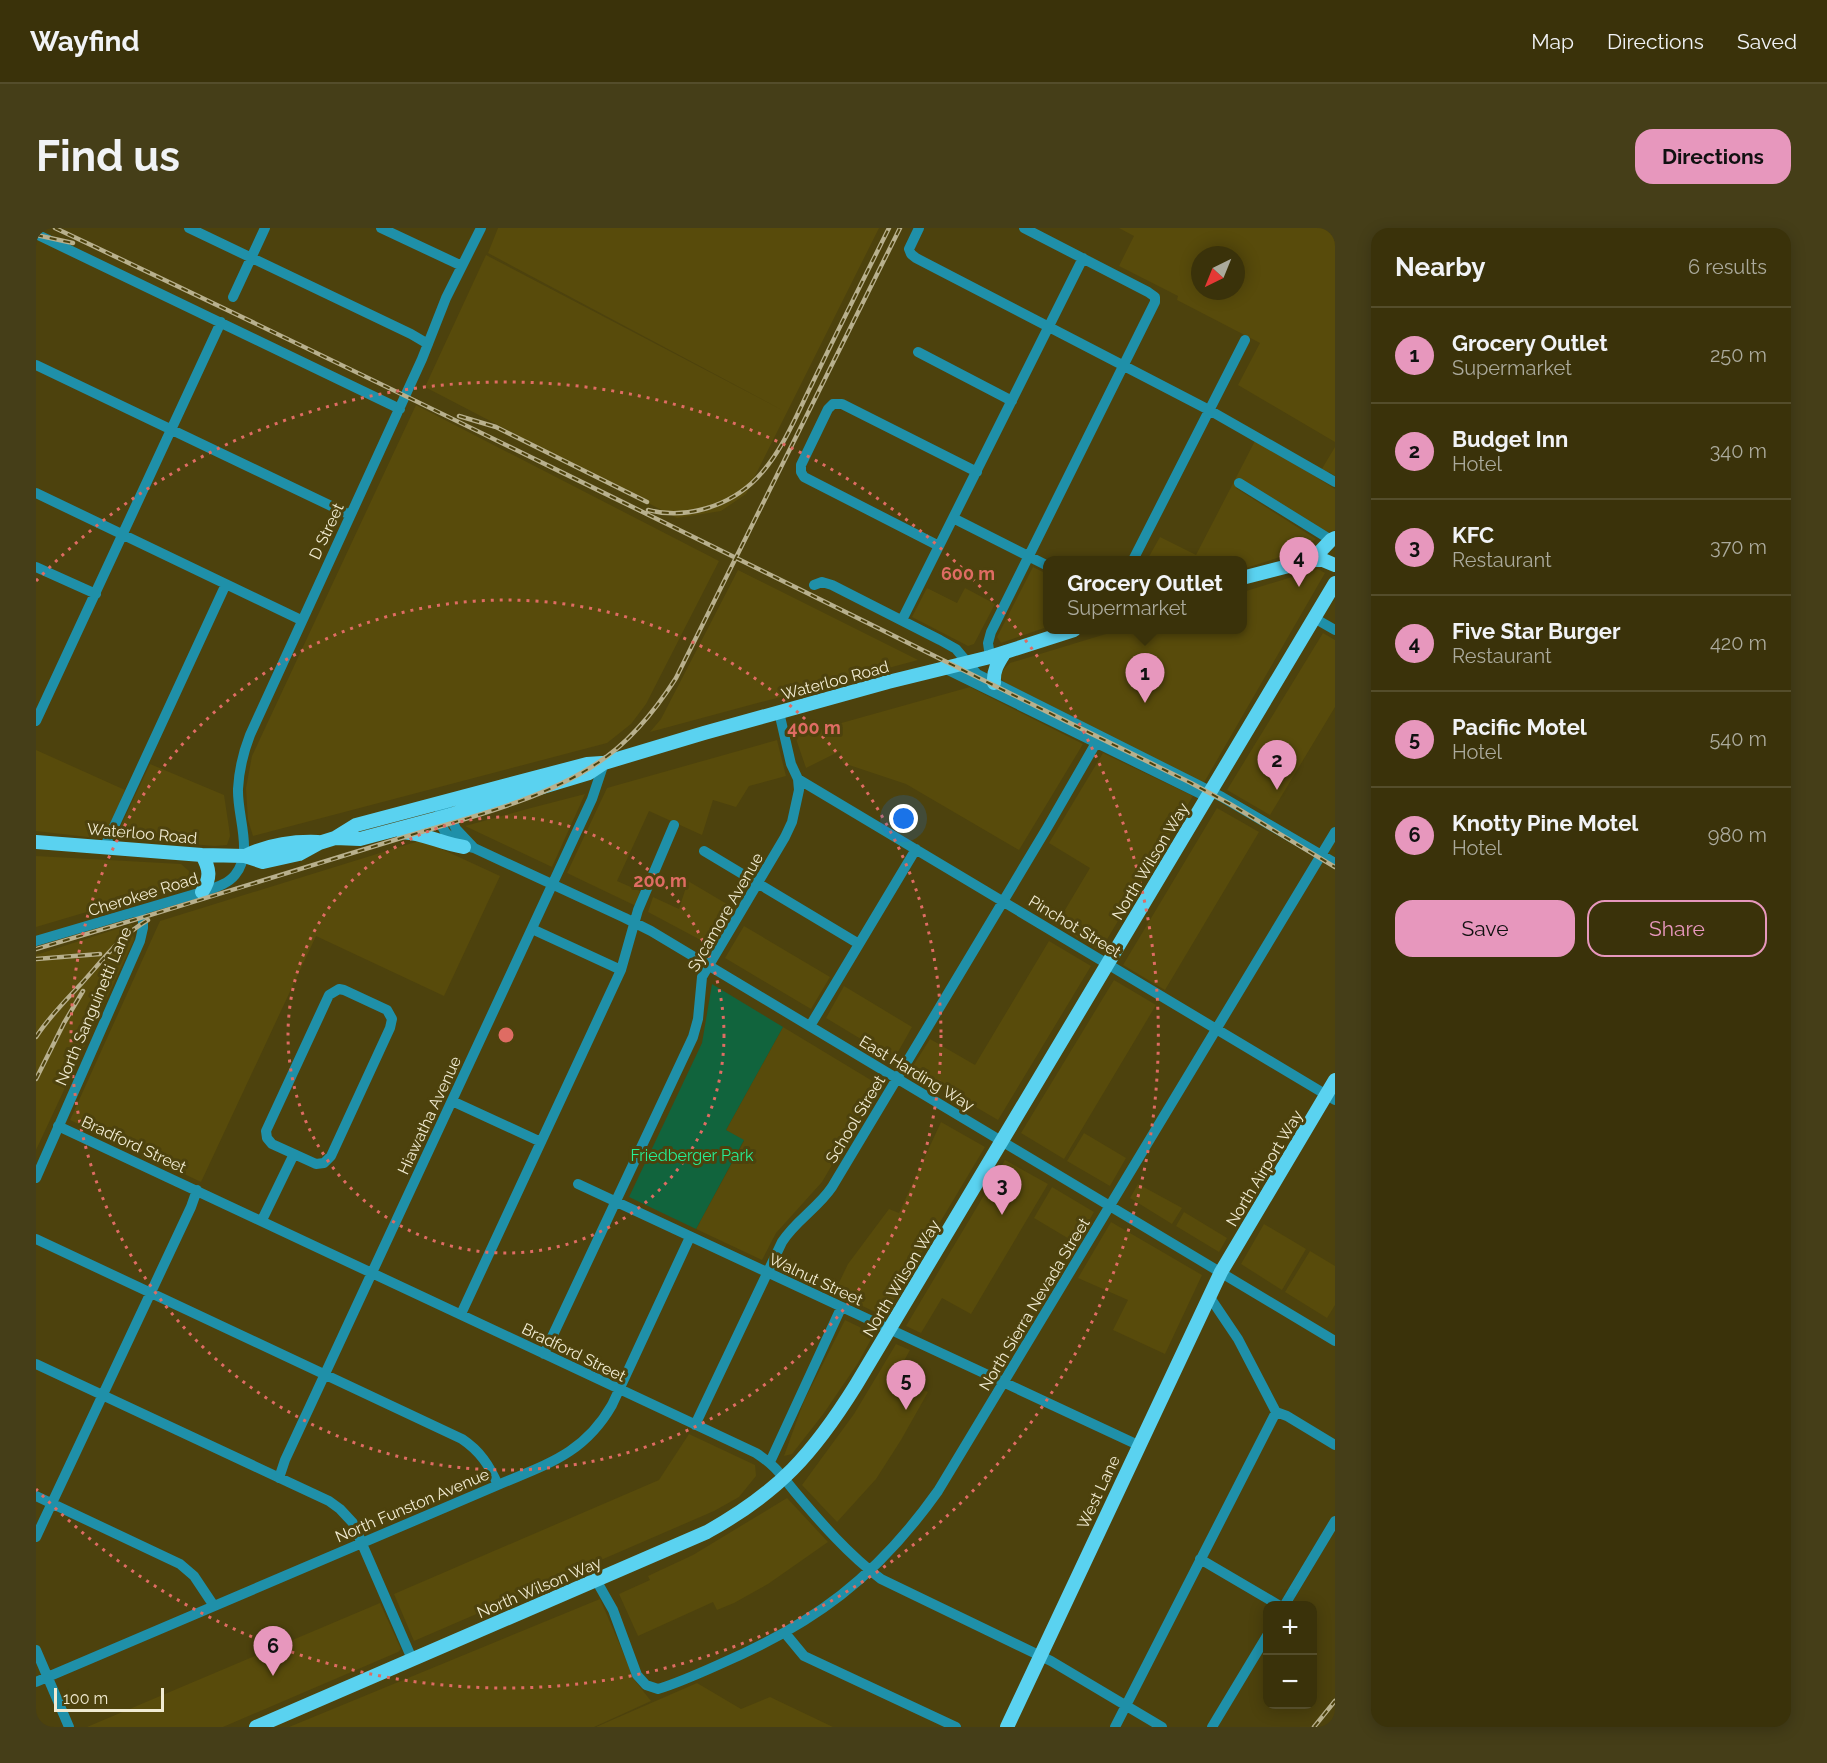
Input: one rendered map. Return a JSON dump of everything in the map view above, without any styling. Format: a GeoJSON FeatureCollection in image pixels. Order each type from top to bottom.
{"type":"FeatureCollection","features":[{"type":"Feature","properties":{"kind":"main road"},"geometry":{"type":"LineString","coordinates":[[1312,560],[1333,539]]}},
{"type":"Feature","properties":{"kind":"main road"},"geometry":{"type":"LineString","coordinates":[[1247,577],[1312,560],[1323,560],[1335,565]]}},
{"type":"Feature","properties":{"kind":"main road","name":"North Wilson Way"},"geometry":{"type":"LineString","coordinates":[[256,1727],[707,1532],[744,1510],[784,1478],[813,1449],[889,1330],[1335,583]]}},
{"type":"Feature","properties":{"kind":"main road","name":"Waterloo Road"},"geometry":{"type":"LineString","coordinates":[[36,842],[202,855],[245,856],[263,862],[299,854],[319,843],[335,838],[356,825],[587,764],[604,763],[779,712],[990,657],[1061,634]]}},
{"type":"Feature","properties":{"kind":"main road"},"geometry":{"type":"LineString","coordinates":[[994,683],[995,666],[1005,652]]}},
{"type":"Feature","properties":{"kind":"main road","name":"Waterloo Road"},"geometry":{"type":"LineString","coordinates":[[335,838],[360,839],[445,816],[589,773],[604,763]]}},
{"type":"Feature","properties":{"kind":"main road"},"geometry":{"type":"LineString","coordinates":[[388,831],[418,833],[446,844],[469,848]]}},
{"type":"Feature","properties":{"kind":"main road"},"geometry":{"type":"LineString","coordinates":[[202,855],[208,866],[209,876],[208,883],[202,892]]}},
{"type":"Feature","properties":{"kind":"main road","name":"North Airport Way"},"geometry":{"type":"LineString","coordinates":[[1221,1272],[1331,1097],[1335,1080]]}},
{"type":"Feature","properties":{"kind":"main road","name":"West Lane"},"geometry":{"type":"LineString","coordinates":[[1007,1727],[1221,1272]]}},
{"type":"Feature","properties":{"kind":"street"},"geometry":{"type":"LineString","coordinates":[[189,228],[428,344]]}},
{"type":"Feature","properties":{"kind":"street"},"geometry":{"type":"LineString","coordinates":[[233,297],[265,228]]}},
{"type":"Feature","properties":{"kind":"street"},"geometry":{"type":"LineString","coordinates":[[381,228],[462,266]]}},
{"type":"Feature","properties":{"kind":"street","name":"D Street"},"geometry":{"type":"LineString","coordinates":[[245,856],[238,800],[240,766],[250,735],[400,409],[443,310],[446,298],[481,228]]}},
{"type":"Feature","properties":{"kind":"street"},"geometry":{"type":"LineString","coordinates":[[990,657],[988,643],[991,632],[1155,302],[1155,297],[1024,228]]}},
{"type":"Feature","properties":{"kind":"street"},"geometry":{"type":"LineString","coordinates":[[917,233],[909,249],[916,258],[1209,411],[1335,482]]}},
{"type":"Feature","properties":{"kind":"street"},"geometry":{"type":"LineString","coordinates":[[36,234],[400,409]]}},
{"type":"Feature","properties":{"kind":"street"},"geometry":{"type":"LineString","coordinates":[[902,620],[1083,258]]}},
{"type":"Feature","properties":{"kind":"street"},"geometry":{"type":"LineString","coordinates":[[36,719],[221,322]]}},
{"type":"Feature","properties":{"kind":"street"},"geometry":{"type":"LineString","coordinates":[[1136,556],[1245,340]]}},
{"type":"Feature","properties":{"kind":"street"},"geometry":{"type":"LineString","coordinates":[[918,352],[1012,401]]}},
{"type":"Feature","properties":{"kind":"street"},"geometry":{"type":"LineString","coordinates":[[36,364],[350,515]]}},
{"type":"Feature","properties":{"kind":"street"},"geometry":{"type":"LineString","coordinates":[[939,546],[804,477],[801,465],[828,409],[833,404],[842,404],[976,472]]}},
{"type":"Feature","properties":{"kind":"street"},"geometry":{"type":"LineString","coordinates":[[1239,483],[1333,539]]}},
{"type":"Feature","properties":{"kind":"street"},"geometry":{"type":"LineString","coordinates":[[36,493],[301,620]]}},
{"type":"Feature","properties":{"kind":"street"},"geometry":{"type":"LineString","coordinates":[[953,518],[1043,565]]}},
{"type":"Feature","properties":{"kind":"street"},"geometry":{"type":"LineString","coordinates":[[36,567],[96,594]]}},
{"type":"Feature","properties":{"kind":"street"},"geometry":{"type":"LineString","coordinates":[[814,585],[822,582],[832,585],[902,620],[956,650],[977,674],[1098,739]]}},
{"type":"Feature","properties":{"kind":"street"},"geometry":{"type":"LineString","coordinates":[[105,846],[226,584]]}},
{"type":"Feature","properties":{"kind":"street"},"geometry":{"type":"LineString","coordinates":[[1314,618],[1335,630]]}},
{"type":"Feature","properties":{"kind":"street"},"geometry":{"type":"LineString","coordinates":[[944,668],[1098,739],[1209,794],[1320,857],[1335,863]]}},
{"type":"Feature","properties":{"kind":"street","name":"Sycamore Avenue"},"geometry":{"type":"LineString","coordinates":[[544,1354],[693,1037],[698,1019],[701,980],[792,822],[799,789],[798,779],[791,764],[779,712]]}},
{"type":"Feature","properties":{"kind":"street","name":"School Street"},"geometry":{"type":"LineString","coordinates":[[694,1425],[787,1235],[827,1194],[1098,739]]}},
{"type":"Feature","properties":{"kind":"street","name":"Hiawatha Avenue"},"geometry":{"type":"LineString","coordinates":[[279,1478],[592,799],[604,763]]}},
{"type":"Feature","properties":{"kind":"street","name":"Pinchot Street"},"geometry":{"type":"LineString","coordinates":[[798,779],[1331,1097]]}},
{"type":"Feature","properties":{"kind":"street"},"geometry":{"type":"LineString","coordinates":[[442,802],[445,816]]}},
{"type":"Feature","properties":{"kind":"street","name":"East Harding Way"},"geometry":{"type":"LineString","coordinates":[[445,816],[441,825],[450,837],[469,848],[635,923],[1221,1272],[1333,1336]]}},
{"type":"Feature","properties":{"kind":"street"},"geometry":{"type":"LineString","coordinates":[[461,1314],[621,970],[638,910],[674,825]]}},
{"type":"Feature","properties":{"kind":"street","name":"North Sierra Nevada Street"},"geometry":{"type":"LineString","coordinates":[[596,1580],[613,1610],[637,1675],[646,1685],[658,1689],[746,1653],[785,1633],[840,1596],[870,1571],[921,1515],[938,1491],[1335,832]]}},
{"type":"Feature","properties":{"kind":"street"},"geometry":{"type":"LineString","coordinates":[[810,1026],[916,849]]}},
{"type":"Feature","properties":{"kind":"street"},"geometry":{"type":"LineString","coordinates":[[704,851],[860,944]]}},
{"type":"Feature","properties":{"kind":"street","name":"Cherokee Road"},"geometry":{"type":"LineString","coordinates":[[36,941],[226,883],[235,876],[245,856]]}},
{"type":"Feature","properties":{"kind":"street"},"geometry":{"type":"LineString","coordinates":[[1320,857],[1335,870]]}},
{"type":"Feature","properties":{"kind":"street","name":"North Sanguinetti Lane"},"geometry":{"type":"LineString","coordinates":[[36,1178],[140,941],[143,910]]}},
{"type":"Feature","properties":{"kind":"street"},"geometry":{"type":"LineString","coordinates":[[532,929],[621,970]]}},
{"type":"Feature","properties":{"kind":"street"},"geometry":{"type":"LineString","coordinates":[[339,989],[362,998],[389,1013],[392,1019],[390,1028],[328,1160],[324,1164],[316,1164],[294,1154],[269,1141],[266,1134],[268,1124],[328,994],[339,989]]}},
{"type":"Feature","properties":{"kind":"street"},"geometry":{"type":"LineString","coordinates":[[452,1101],[541,1142]]}},
{"type":"Feature","properties":{"kind":"street","name":"Bradford Street"},"geometry":{"type":"LineString","coordinates":[[58,1126],[262,1220],[770,1462],[870,1571],[892,1585],[1040,1656],[1162,1727]]}},
{"type":"Feature","properties":{"kind":"street"},"geometry":{"type":"LineString","coordinates":[[262,1220],[294,1154]]}},
{"type":"Feature","properties":{"kind":"street","name":"Walnut Street"},"geometry":{"type":"LineString","coordinates":[[578,1184],[1138,1445]]}},
{"type":"Feature","properties":{"kind":"street"},"geometry":{"type":"LineString","coordinates":[[36,1537],[197,1190]]}},
{"type":"Feature","properties":{"kind":"street","name":"North Funston Avenue"},"geometry":{"type":"LineString","coordinates":[[36,1682],[556,1460],[588,1438],[603,1421],[620,1390],[690,1236]]}},
{"type":"Feature","properties":{"kind":"street"},"geometry":{"type":"LineString","coordinates":[[36,1239],[462,1439],[474,1447],[485,1459],[498,1485]]}},
{"type":"Feature","properties":{"kind":"street"},"geometry":{"type":"LineString","coordinates":[[1209,1296],[1238,1340],[1276,1412],[1287,1416],[1335,1445]]}},
{"type":"Feature","properties":{"kind":"street"},"geometry":{"type":"LineString","coordinates":[[770,1462],[842,1308]]}},
{"type":"Feature","properties":{"kind":"street"},"geometry":{"type":"LineString","coordinates":[[36,1364],[340,1509],[353,1523],[412,1659]]}},
{"type":"Feature","properties":{"kind":"street"},"geometry":{"type":"LineString","coordinates":[[1115,1727],[1276,1412]]}},
{"type":"Feature","properties":{"kind":"street"},"geometry":{"type":"LineString","coordinates":[[36,1496],[180,1564],[194,1576],[214,1606]]}},
{"type":"Feature","properties":{"kind":"street"},"geometry":{"type":"LineString","coordinates":[[1285,1601],[1335,1521]]}},
{"type":"Feature","properties":{"kind":"street"},"geometry":{"type":"LineString","coordinates":[[1200,1559],[1275,1601]]}},
{"type":"Feature","properties":{"kind":"street"},"geometry":{"type":"LineString","coordinates":[[785,1633],[804,1656],[956,1727]]}},
{"type":"Feature","properties":{"kind":"street"},"geometry":{"type":"LineString","coordinates":[[1212,1727],[1263,1642]]}},
{"type":"Feature","properties":{"kind":"street"},"geometry":{"type":"LineString","coordinates":[[36,1650],[69,1727]]}},
{"type":"Feature","properties":{"kind":"shaded area"},"geometry":{"type":"Polygon","coordinates":[[[498,228],[879,228],[746,494],[721,511],[677,518],[425,387],[486,255],[784,411],[488,253],[498,228]]]}},
{"type":"Feature","properties":{"kind":"shaded area"},"geometry":{"type":"Polygon","coordinates":[[[1119,228],[1335,228],[1335,442],[1238,385],[1260,343],[1177,300],[1178,296],[1119,266],[1134,236],[1119,228]]]}},
{"type":"Feature","properties":{"kind":"shaded area"},"geometry":{"type":"Polygon","coordinates":[[[416,405],[719,561],[646,704],[631,724],[607,743],[253,836],[248,820],[246,788],[252,756],[416,405]]]}},
{"type":"Feature","properties":{"kind":"shaded area"},"geometry":{"type":"Polygon","coordinates":[[[1256,439],[1335,489],[1335,530],[1327,533],[1240,479],[1236,488],[1316,539],[1296,552],[1247,568],[1247,556],[1149,556],[1160,537],[1196,555],[1256,439]]]}},
{"type":"Feature","properties":{"kind":"shaded area"},"geometry":{"type":"Polygon","coordinates":[[[1335,447],[1335,476],[1329,472],[1326,476],[1320,472],[1335,447]]]}},
{"type":"Feature","properties":{"kind":"shaded area"},"geometry":{"type":"Polygon","coordinates":[[[1033,567],[1043,572],[1043,628],[1001,643],[997,637],[1033,567]]]}},
{"type":"Feature","properties":{"kind":"shaded area"},"geometry":{"type":"Polygon","coordinates":[[[1318,569],[1325,573],[1202,786],[1006,684],[1000,677],[1010,663],[1106,634],[1247,634],[1247,591],[1318,569]]]}},
{"type":"Feature","properties":{"kind":"shaded area"},"geometry":{"type":"Polygon","coordinates":[[[738,570],[918,660],[650,732],[661,719],[738,570]]]}},
{"type":"Feature","properties":{"kind":"shaded area"},"geometry":{"type":"Polygon","coordinates":[[[927,588],[957,603],[965,588],[995,604],[974,644],[968,646],[912,617],[927,588]]]}},
{"type":"Feature","properties":{"kind":"shaded area"},"geometry":{"type":"Polygon","coordinates":[[[1323,633],[1335,640],[1335,707],[1270,815],[1227,790],[1323,633]]]}},
{"type":"Feature","properties":{"kind":"shaded area"},"geometry":{"type":"Polygon","coordinates":[[[970,687],[1083,744],[1019,850],[906,784],[843,763],[840,751],[806,768],[795,736],[970,687]]]}},
{"type":"Feature","properties":{"kind":"shaded area"},"geometry":{"type":"Polygon","coordinates":[[[777,740],[786,776],[749,786],[736,807],[713,800],[702,835],[649,811],[617,881],[640,891],[636,906],[567,873],[607,788],[777,740]]]}},
{"type":"Feature","properties":{"kind":"shaded area"},"geometry":{"type":"Polygon","coordinates":[[[36,750],[125,790],[105,839],[36,831],[36,750]]]}},
{"type":"Feature","properties":{"kind":"shaded area"},"geometry":{"type":"Polygon","coordinates":[[[1103,753],[1193,796],[1100,951],[1056,925],[1090,868],[1049,843],[1103,753]]]}},
{"type":"Feature","properties":{"kind":"shaded area"},"geometry":{"type":"Polygon","coordinates":[[[150,764],[224,795],[230,836],[227,845],[115,838],[150,764]]]}},
{"type":"Feature","properties":{"kind":"shaded area"},"geometry":{"type":"Polygon","coordinates":[[[585,794],[552,867],[465,826],[531,808],[585,794]]]}},
{"type":"Feature","properties":{"kind":"shaded area"},"geometry":{"type":"Polygon","coordinates":[[[1217,808],[1259,832],[1165,990],[1123,965],[1217,808]]]}},
{"type":"Feature","properties":{"kind":"shaded area"},"geometry":{"type":"Polygon","coordinates":[[[422,840],[500,876],[444,996],[316,936],[201,1182],[70,1120],[160,921],[422,840]]]}},
{"type":"Feature","properties":{"kind":"shaded area"},"geometry":{"type":"Polygon","coordinates":[[[36,856],[181,864],[189,871],[188,882],[36,927],[36,856]]]}},
{"type":"Feature","properties":{"kind":"shaded area"},"geometry":{"type":"Polygon","coordinates":[[[688,881],[732,907],[710,945],[648,912],[653,897],[679,909],[688,881]]]}},
{"type":"Feature","properties":{"kind":"shaded area"},"geometry":{"type":"Polygon","coordinates":[[[132,924],[134,940],[36,1150],[36,955],[132,924]]]}},
{"type":"Feature","properties":{"kind":"shaded area"},"geometry":{"type":"Polygon","coordinates":[[[744,926],[830,977],[811,1009],[725,958],[744,926]]]}},
{"type":"Feature","properties":{"kind":"shaded area"},"geometry":{"type":"Polygon","coordinates":[[[1049,941],[1091,966],[998,1120],[911,1069],[930,1039],[975,1065],[1049,941]]]}},
{"type":"Feature","properties":{"kind":"shaded area"},"geometry":{"type":"Polygon","coordinates":[[[1114,980],[1156,1005],[1064,1159],[1021,1133],[1114,980]]]}},
{"type":"Feature","properties":{"kind":"shaded area"},"geometry":{"type":"Polygon","coordinates":[[[844,986],[912,1027],[894,1059],[826,1018],[844,986]]]}},
{"type":"Feature","properties":{"kind":"shaded area"},"geometry":{"type":"Polygon","coordinates":[[[783,1027],[879,1085],[822,1182],[776,1233],[762,1260],[696,1229],[744,1141],[726,1130],[783,1027]]]}},
{"type":"Feature","properties":{"kind":"shaded area"},"geometry":{"type":"Polygon","coordinates":[[[941,1122],[985,1147],[884,1316],[834,1293],[848,1264],[889,1209],[899,1213],[941,1122]]]}},
{"type":"Feature","properties":{"kind":"shaded area"},"geometry":{"type":"Polygon","coordinates":[[[1084,1133],[1126,1158],[1110,1186],[1067,1161],[1084,1133]]]}},
{"type":"Feature","properties":{"kind":"shaded area"},"geometry":{"type":"Polygon","coordinates":[[[1005,1160],[1048,1184],[971,1314],[942,1298],[921,1333],[906,1326],[1005,1160]]]}},
{"type":"Feature","properties":{"kind":"shaded area"},"geometry":{"type":"Polygon","coordinates":[[[1138,1184],[1182,1208],[1172,1224],[1130,1198],[1138,1184]]]}},
{"type":"Feature","properties":{"kind":"shaded area"},"geometry":{"type":"Polygon","coordinates":[[[1052,1187],[1094,1212],[1076,1243],[1034,1218],[1052,1187]]]}},
{"type":"Feature","properties":{"kind":"shaded area"},"geometry":{"type":"Polygon","coordinates":[[[1184,1212],[1227,1238],[1219,1252],[1176,1226],[1184,1212]]]}},
{"type":"Feature","properties":{"kind":"shaded area"},"geometry":{"type":"Polygon","coordinates":[[[1111,1222],[1202,1275],[1165,1354],[1113,1330],[1128,1300],[1078,1278],[1111,1222]]]}},
{"type":"Feature","properties":{"kind":"shaded area"},"geometry":{"type":"Polygon","coordinates":[[[1264,1224],[1306,1249],[1282,1290],[1241,1264],[1264,1224]]]}},
{"type":"Feature","properties":{"kind":"shaded area"},"geometry":{"type":"Polygon","coordinates":[[[1310,1251],[1335,1266],[1335,1305],[1327,1318],[1285,1292],[1310,1251]]]}},
{"type":"Feature","properties":{"kind":"shaded area"},"geometry":{"type":"Polygon","coordinates":[[[845,1320],[874,1334],[858,1363],[824,1413],[792,1454],[784,1456],[804,1401],[845,1320]]]}},
{"type":"Feature","properties":{"kind":"shaded area"},"geometry":{"type":"Polygon","coordinates":[[[896,1344],[910,1350],[895,1377],[928,1392],[876,1479],[837,1522],[802,1485],[854,1414],[896,1344]]]}},
{"type":"Feature","properties":{"kind":"shaded area"},"geometry":{"type":"Polygon","coordinates":[[[689,1434],[755,1465],[756,1476],[739,1497],[714,1511],[414,1641],[394,1594],[659,1480],[689,1434]]]}},
{"type":"Feature","properties":{"kind":"shaded area"},"geometry":{"type":"Polygon","coordinates":[[[787,1498],[828,1542],[768,1584],[734,1603],[717,1610],[713,1602],[638,1636],[619,1594],[650,1580],[648,1576],[693,1555],[787,1498]]]}},
{"type":"Feature","properties":{"kind":"shaded area"},"geometry":{"type":"Polygon","coordinates":[[[600,1599],[636,1682],[651,1701],[594,1727],[289,1727],[600,1599]]]}},
{"type":"Feature","properties":{"kind":"shaded area"},"geometry":{"type":"Polygon","coordinates":[[[380,1603],[401,1649],[398,1652],[223,1727],[87,1727],[380,1603]]]}},
{"type":"Feature","properties":{"kind":"shaded area"},"geometry":{"type":"Polygon","coordinates":[[[697,1683],[741,1709],[770,1697],[833,1727],[596,1727],[697,1683]]]}},
{"type":"Feature","properties":{"kind":"green space","name":"Friedberger Park"},"geometry":{"type":"Polygon","coordinates":[[[712,984],[783,1027],[726,1130],[744,1140],[696,1229],[629,1197],[702,1043],[712,984]]]}},
{"type":"Feature","properties":{"kind":"railway"},"geometry":{"type":"LineString","coordinates":[[55,228],[482,433],[1191,783],[1335,867]]}},
{"type":"Feature","properties":{"kind":"railway"},"geometry":{"type":"LineString","coordinates":[[648,510],[677,513],[707,508],[721,503],[746,488],[766,468],[788,433],[889,228]]}},
{"type":"Feature","properties":{"kind":"railway"},"geometry":{"type":"LineString","coordinates":[[36,949],[502,807],[574,777],[608,756],[650,714],[676,678],[900,228]]}},
{"type":"Feature","properties":{"kind":"railway"},"geometry":{"type":"LineString","coordinates":[[36,235],[73,243]]}},
{"type":"Feature","properties":{"kind":"railway"},"geometry":{"type":"LineString","coordinates":[[459,416],[496,427],[647,502]]}},
{"type":"Feature","properties":{"kind":"railway"},"geometry":{"type":"LineString","coordinates":[[36,1037],[57,1009],[112,949],[148,920]]}},
{"type":"Feature","properties":{"kind":"railway"},"geometry":{"type":"LineString","coordinates":[[36,959],[100,954]]}},
{"type":"Feature","properties":{"kind":"railway"},"geometry":{"type":"LineString","coordinates":[[36,1079],[83,991]]}},
{"type":"Feature","properties":{"kind":"railway"},"geometry":{"type":"LineString","coordinates":[[1314,1727],[1335,1701]]}},
{"type":"Feature","properties":{"kind":"place","name":"Five Star Burger"},"geometry":{"type":"Point","coordinates":[1299,587]}},
{"type":"Feature","properties":{"kind":"place","name":"Grocery Outlet"},"geometry":{"type":"Point","coordinates":[1145,703]}},
{"type":"Feature","properties":{"kind":"place","name":"Budget Inn"},"geometry":{"type":"Point","coordinates":[1277,790]}},
{"type":"Feature","properties":{"kind":"place","name":"KFC"},"geometry":{"type":"Point","coordinates":[1002,1215]}},
{"type":"Feature","properties":{"kind":"place","name":"Pacific Motel"},"geometry":{"type":"Point","coordinates":[906,1410]}},
{"type":"Feature","properties":{"kind":"place","name":"Knotty Pine Motel"},"geometry":{"type":"Point","coordinates":[273,1676]}}]}
